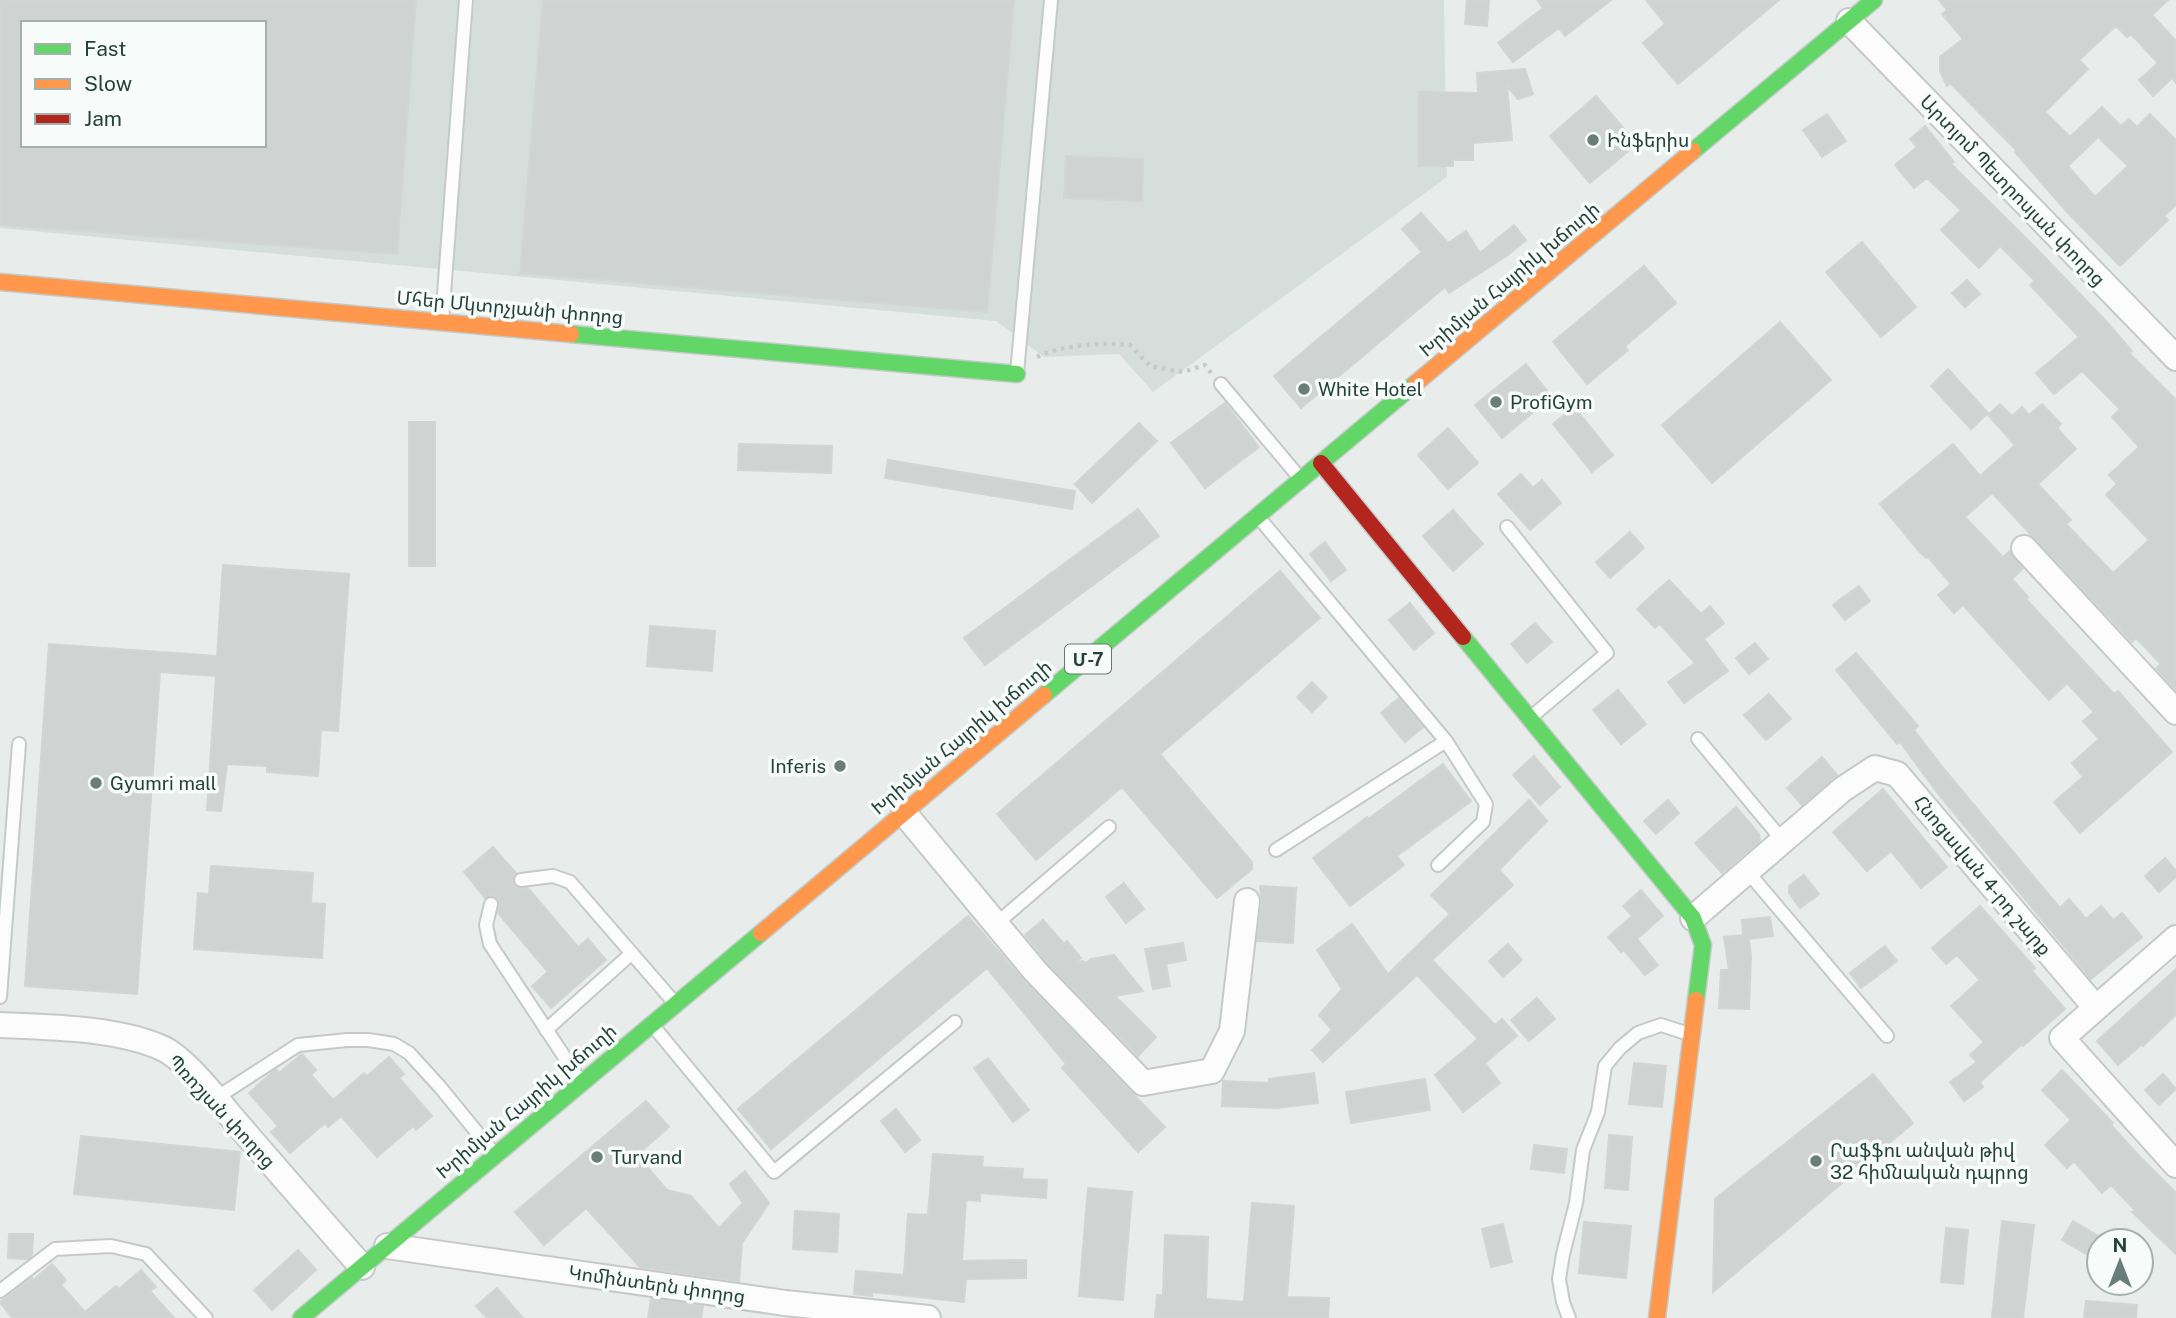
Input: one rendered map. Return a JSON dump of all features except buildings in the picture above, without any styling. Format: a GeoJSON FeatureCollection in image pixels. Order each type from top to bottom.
{"type":"FeatureCollection","features":[{"type":"Feature","properties":{"kind":"main road","name":"Խրիմյան Հայրիկ խճուղի"},"geometry":{"type":"LineString","coordinates":[[301,1318],[1874,0]]}},
{"type":"Feature","properties":{"kind":"main road","name":"Մհեր Մկտրչյանի փողոց"},"geometry":{"type":"LineString","coordinates":[[0,282],[1017,371]]}},
{"type":"Feature","properties":{"kind":"main road"},"geometry":{"type":"LineString","coordinates":[[1321,463],[1693,918],[1703,945],[1657,1318]]}},
{"type":"Feature","properties":{"kind":"street","name":"Արտյոմ Պետրոսյան փողոց"},"geometry":{"type":"LineString","coordinates":[[1849,21],[2176,358]]}},
{"type":"Feature","properties":{"kind":"street"},"geometry":{"type":"LineString","coordinates":[[2024,548],[2176,712]]}},
{"type":"Feature","properties":{"kind":"street","name":"Հնոցավան 4-րդ շարք"},"geometry":{"type":"LineString","coordinates":[[1693,918],[1843,789],[1875,768],[1897,774],[2096,1008]]}},
{"type":"Feature","properties":{"kind":"street"},"geometry":{"type":"LineString","coordinates":[[904,813],[1035,971],[1143,1083],[1212,1071],[1233,1031],[1247,901]]}},
{"type":"Feature","properties":{"kind":"street"},"geometry":{"type":"LineString","coordinates":[[2176,938],[2062,1038],[2176,1165]]}},
{"type":"Feature","properties":{"kind":"street","name":"Պռոշյան փողոց"},"geometry":{"type":"LineString","coordinates":[[0,1025],[100,1033],[140,1041],[166,1050],[216,1098],[362,1267]]}},
{"type":"Feature","properties":{"kind":"street","name":"Կոմինտերն փողոց"},"geometry":{"type":"LineString","coordinates":[[387,1246],[791,1310],[928,1318]]}},
{"type":"Feature","properties":{"kind":"lane"},"geometry":{"type":"LineString","coordinates":[[442,322],[466,0]]}},
{"type":"Feature","properties":{"kind":"lane"},"geometry":{"type":"LineString","coordinates":[[1017,371],[1051,0]]}},
{"type":"Feature","properties":{"kind":"lane"},"geometry":{"type":"LineString","coordinates":[[1221,384],[1301,480]]}},
{"type":"Feature","properties":{"kind":"lane"},"geometry":{"type":"LineString","coordinates":[[1258,516],[1446,741],[1486,804],[1483,822],[1438,865]]}},
{"type":"Feature","properties":{"kind":"lane"},"geometry":{"type":"LineString","coordinates":[[1507,527],[1607,653],[1530,718]]}},
{"type":"Feature","properties":{"kind":"lane"},"geometry":{"type":"LineString","coordinates":[[1698,739],[1783,841]]}},
{"type":"Feature","properties":{"kind":"lane"},"geometry":{"type":"LineString","coordinates":[[1276,850],[1446,741]]}},
{"type":"Feature","properties":{"kind":"lane"},"geometry":{"type":"LineString","coordinates":[[0,997],[19,744]]}},
{"type":"Feature","properties":{"kind":"lane"},"geometry":{"type":"LineString","coordinates":[[996,924],[1109,827]]}},
{"type":"Feature","properties":{"kind":"lane"},"geometry":{"type":"LineString","coordinates":[[1747,871],[1887,1035]]}},
{"type":"Feature","properties":{"kind":"lane"},"geometry":{"type":"LineString","coordinates":[[521,880],[553,877],[570,882],[676,1004]]}},
{"type":"Feature","properties":{"kind":"lane"},"geometry":{"type":"LineString","coordinates":[[491,904],[486,925],[490,944],[581,1083]]}},
{"type":"Feature","properties":{"kind":"lane"},"geometry":{"type":"LineString","coordinates":[[546,1030],[632,953]]}},
{"type":"Feature","properties":{"kind":"lane"},"geometry":{"type":"LineString","coordinates":[[651,1024],[775,1172],[955,1022]]}},
{"type":"Feature","properties":{"kind":"lane"},"geometry":{"type":"LineString","coordinates":[[1569,1318],[1559,1279],[1576,1203],[1583,1150],[1598,1112],[1605,1066],[1619,1048],[1638,1033],[1661,1025],[1692,1034]]}},
{"type":"Feature","properties":{"kind":"lane"},"geometry":{"type":"LineString","coordinates":[[216,1098],[298,1045],[347,1040],[394,1044],[409,1053],[495,1154]]}},
{"type":"Feature","properties":{"kind":"lane"},"geometry":{"type":"LineString","coordinates":[[0,1291],[55,1249],[69,1246],[111,1246],[146,1254],[206,1318]]}},
{"type":"Feature","properties":{"kind":"path"},"geometry":{"type":"LineString","coordinates":[[1017,371],[1049,351],[1111,343],[1130,345],[1150,366],[1183,372],[1205,365],[1221,384]]}},
{"type":"Feature","properties":{"kind":"shaded area"},"geometry":{"type":"Polygon","coordinates":[[[0,0],[1444,0],[1447,177],[1153,392],[1119,354],[1044,357],[996,321],[0,228],[0,0]]]}},
{"type":"Feature","properties":{"kind":"traffic: fast"},"geometry":{"type":"LineString","coordinates":[[1693,151],[1874,0]]}},
{"type":"Feature","properties":{"kind":"traffic: fast"},"geometry":{"type":"LineString","coordinates":[[571,334],[1017,374]]}},
{"type":"Feature","properties":{"kind":"traffic: fast"},"geometry":{"type":"LineString","coordinates":[[1044,695],[1416,383]]}},
{"type":"Feature","properties":{"kind":"traffic: fast"},"geometry":{"type":"LineString","coordinates":[[1463,637],[1693,918],[1703,945],[1696,1000]]}},
{"type":"Feature","properties":{"kind":"traffic: fast"},"geometry":{"type":"LineString","coordinates":[[301,1318],[761,933]]}},
{"type":"Feature","properties":{"kind":"traffic: slow"},"geometry":{"type":"LineString","coordinates":[[1416,383],[1693,151]]}},
{"type":"Feature","properties":{"kind":"traffic: slow"},"geometry":{"type":"LineString","coordinates":[[0,282],[571,334]]}},
{"type":"Feature","properties":{"kind":"traffic: slow"},"geometry":{"type":"LineString","coordinates":[[761,933],[1044,695]]}},
{"type":"Feature","properties":{"kind":"traffic: slow"},"geometry":{"type":"LineString","coordinates":[[1657,1318],[1696,1000]]}},
{"type":"Feature","properties":{"kind":"traffic: jam"},"geometry":{"type":"LineString","coordinates":[[1321,463],[1463,637]]}},
{"type":"Feature","properties":{"kind":"place","name":"Ինֆերիս"},"geometry":{"type":"Point","coordinates":[1593,140]}},
{"type":"Feature","properties":{"kind":"place","name":"White Hotel"},"geometry":{"type":"Point","coordinates":[1304,389]}},
{"type":"Feature","properties":{"kind":"place","name":"ProfiGym"},"geometry":{"type":"Point","coordinates":[1496,402]}},
{"type":"Feature","properties":{"kind":"place","name":"Inferis"},"geometry":{"type":"Point","coordinates":[840,766]}},
{"type":"Feature","properties":{"kind":"place","name":"Gyumri mall"},"geometry":{"type":"Point","coordinates":[96,783]}},
{"type":"Feature","properties":{"kind":"place","name":"Turvand"},"geometry":{"type":"Point","coordinates":[597,1157]}},
{"type":"Feature","properties":{"kind":"place","name":"Րաֆֆու անվան թիվ 32 հիմնական դպրոց"},"geometry":{"type":"Point","coordinates":[1816,1161]}}]}
